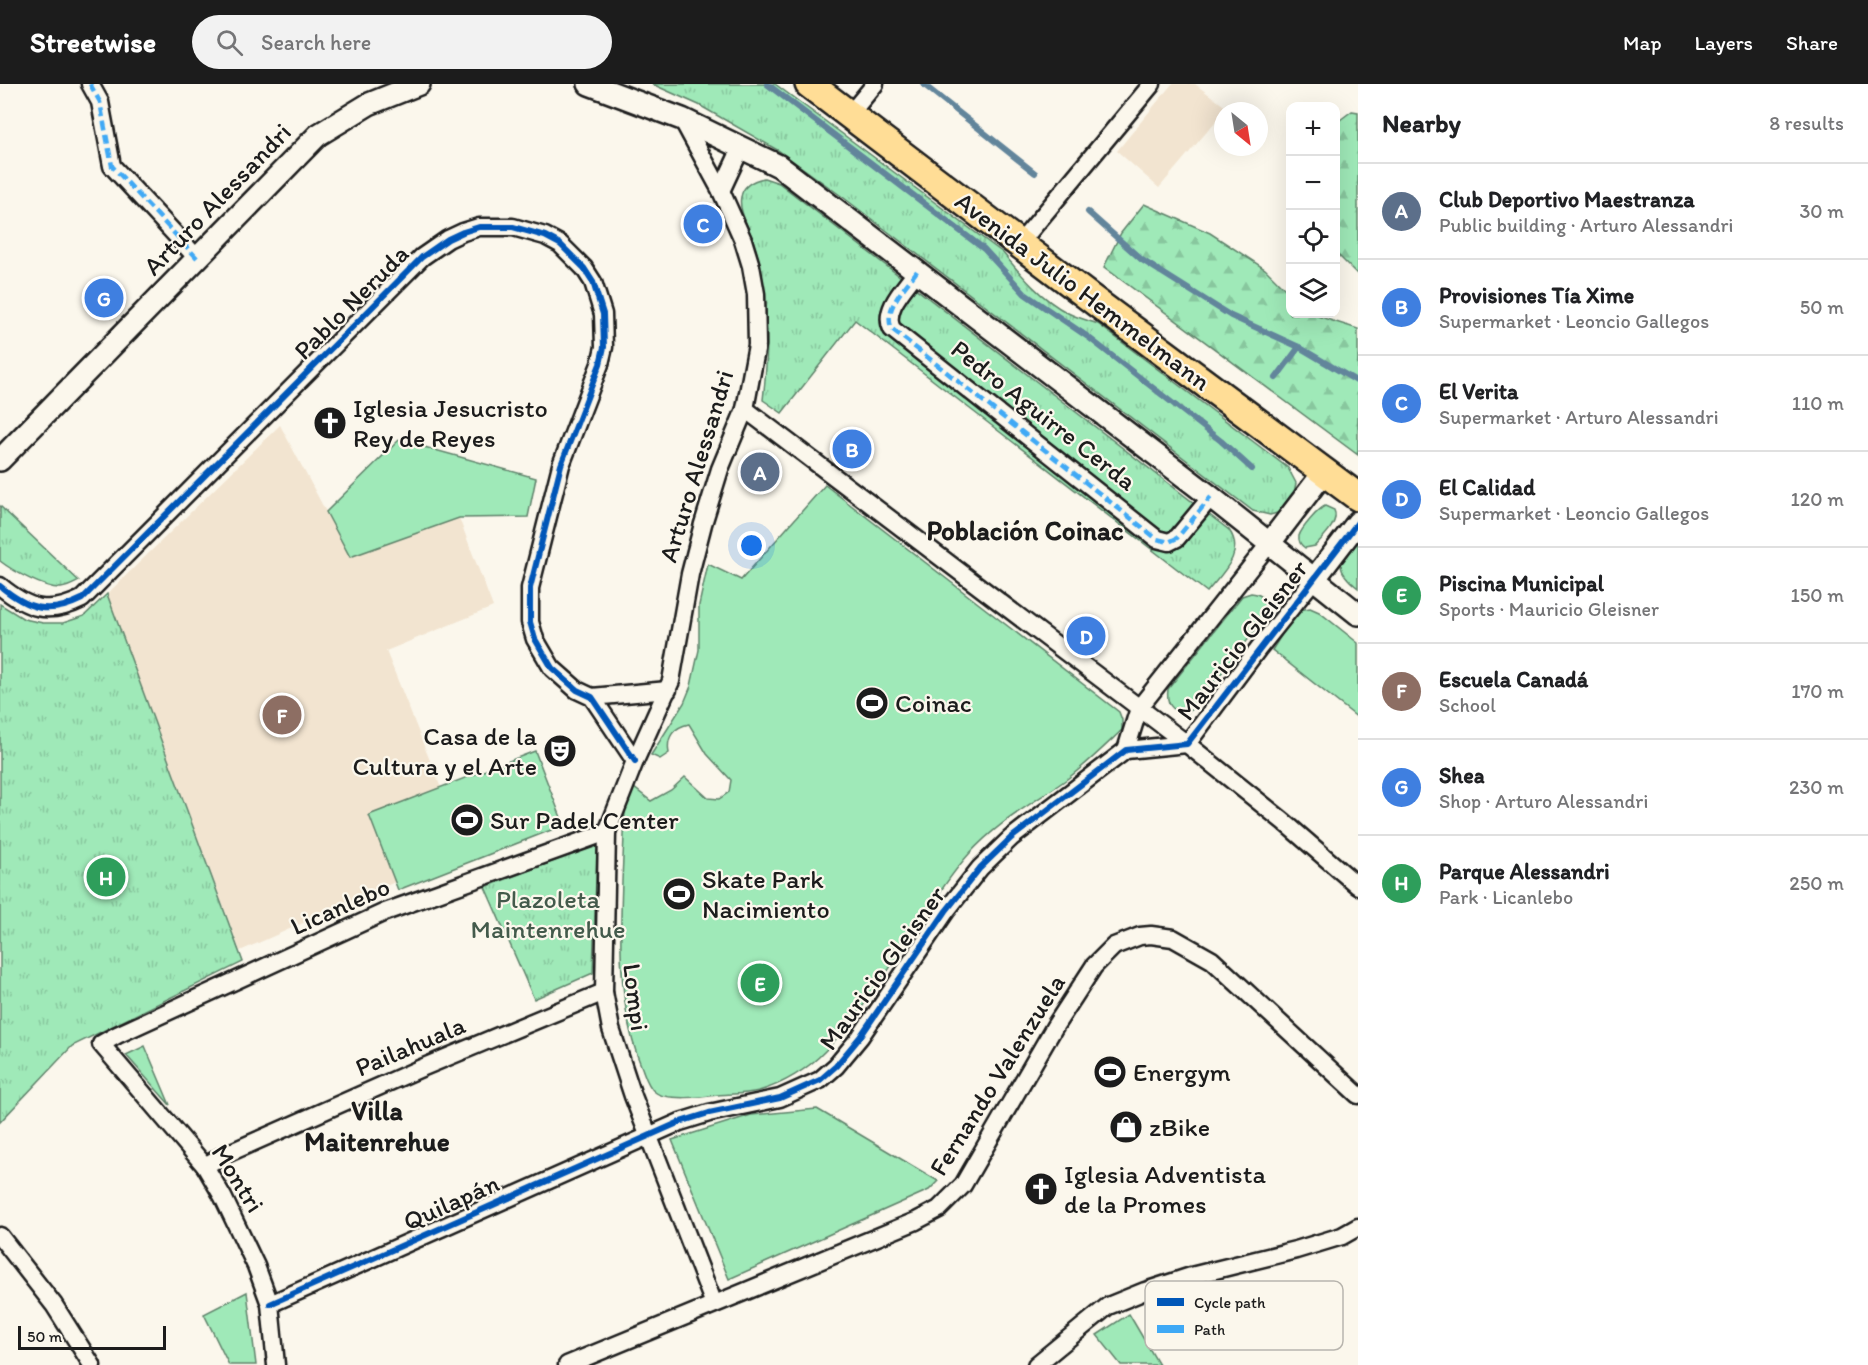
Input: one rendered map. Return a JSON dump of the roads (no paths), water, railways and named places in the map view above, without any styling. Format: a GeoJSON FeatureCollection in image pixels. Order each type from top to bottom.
{"type":"FeatureCollection","features":[{"type":"Feature","properties":{"kind":"highway","name":"Avenida Julio Hemmelmann"},"geometry":{"type":"LineString","coordinates":[[809,84],[1358,497]]}},
{"type":"Feature","properties":{"kind":"street"},"geometry":{"type":"LineString","coordinates":[[90,84],[100,102],[112,166],[197,258]]}},
{"type":"Feature","properties":{"kind":"street","name":"Arturo Alessandri"},"geometry":{"type":"LineString","coordinates":[[0,460],[318,135],[369,104],[419,84]]}},
{"type":"Feature","properties":{"kind":"street"},"geometry":{"type":"LineString","coordinates":[[589,84],[682,120]]}},
{"type":"Feature","properties":{"kind":"street"},"geometry":{"type":"LineString","coordinates":[[850,114],[875,84]]}},
{"type":"Feature","properties":{"kind":"street"},"geometry":{"type":"LineString","coordinates":[[1020,243],[1152,84]]}},
{"type":"Feature","properties":{"kind":"street","name":"Arturo Alessandri"},"geometry":{"type":"LineString","coordinates":[[668,690],[682,629],[690,574],[720,470],[745,409],[757,345],[756,294],[751,266],[721,191],[682,120]]}},
{"type":"Feature","properties":{"kind":"street","name":"Pedro Aguirre Cerda"},"geometry":{"type":"LineString","coordinates":[[682,120],[779,166],[1211,497],[1358,614]]}},
{"type":"Feature","properties":{"kind":"street"},"geometry":{"type":"LineString","coordinates":[[721,191],[741,148]]}},
{"type":"Feature","properties":{"kind":"street","name":"Pablo Neruda"},"geometry":{"type":"LineString","coordinates":[[0,586],[16,599],[39,608],[62,608],[82,599],[422,257],[448,239],[463,232],[479,227],[513,227],[545,236],[572,255],[593,282],[603,314],[604,347],[600,364],[561,465],[530,588],[530,622],[535,639],[547,661],[564,680],[592,697],[636,761]]}},
{"type":"Feature","properties":{"kind":"street","name":"Pedro Aguirre Cerda"},"geometry":{"type":"LineString","coordinates":[[917,271],[890,310],[889,322],[892,329],[1157,539],[1169,542],[1177,538],[1211,497]]}},
{"type":"Feature","properties":{"kind":"street"},"geometry":{"type":"LineString","coordinates":[[745,409],[1186,744],[1283,821],[1358,886]]}},
{"type":"Feature","properties":{"kind":"street","name":"Mauricio Gleisner"},"geometry":{"type":"LineString","coordinates":[[1126,750],[1139,708],[1324,472]]}},
{"type":"Feature","properties":{"kind":"street","name":"Mauricio Gleisner"},"geometry":{"type":"LineString","coordinates":[[648,1136],[680,1122],[709,1113],[780,1098],[820,1080],[836,1066],[860,1037],[946,910],[980,868],[1011,838],[1126,750],[1186,744],[1358,522]]}},
{"type":"Feature","properties":{"kind":"street"},"geometry":{"type":"LineString","coordinates":[[592,697],[668,690]]}},
{"type":"Feature","properties":{"kind":"street","name":"Lompi"},"geometry":{"type":"LineString","coordinates":[[668,690],[636,761],[608,832],[604,992],[611,1029],[648,1136],[714,1304]]}},
{"type":"Feature","properties":{"kind":"street","name":"Licanlebo"},"geometry":{"type":"LineString","coordinates":[[101,1044],[385,912],[608,832]]}},
{"type":"Feature","properties":{"kind":"street","name":"Fernando Valenzuela"},"geometry":{"type":"LineString","coordinates":[[567,1365],[916,1221],[939,1209],[963,1185],[1055,1026],[1094,966],[1114,946],[1126,940],[1151,935],[1173,938],[1212,960],[1358,1095]]}},
{"type":"Feature","properties":{"kind":"street","name":"Pailahuala"},"geometry":{"type":"LineString","coordinates":[[205,1166],[222,1156],[419,1069],[604,992]]}},
{"type":"Feature","properties":{"kind":"street","name":"Montri"},"geometry":{"type":"LineString","coordinates":[[101,1044],[205,1166],[240,1229],[270,1304],[276,1365]]}},
{"type":"Feature","properties":{"kind":"street","name":"Quilapán"},"geometry":{"type":"LineString","coordinates":[[270,1304],[648,1136]]}},
{"type":"Feature","properties":{"kind":"street"},"geometry":{"type":"LineString","coordinates":[[1176,1281],[1296,1250],[1342,1236],[1358,1227]]}},
{"type":"Feature","properties":{"kind":"street"},"geometry":{"type":"LineString","coordinates":[[0,1236],[54,1305],[92,1365]]}},
{"type":"Feature","properties":{"kind":"street"},"geometry":{"type":"LineString","coordinates":[[1036,1365],[1108,1306],[1145,1291]]}},
{"type":"Feature","properties":{"kind":"waterway"},"geometry":{"type":"LineString","coordinates":[[767,84],[984,249],[1025,294],[1088,337],[1221,441],[1252,469]]}},
{"type":"Feature","properties":{"kind":"waterway"},"geometry":{"type":"LineString","coordinates":[[923,84],[1035,173]]}},
{"type":"Feature","properties":{"kind":"waterway"},"geometry":{"type":"LineString","coordinates":[[1088,212],[1142,260],[1231,316],[1299,347],[1358,382]]}},
{"type":"Feature","properties":{"kind":"waterway"},"geometry":{"type":"LineString","coordinates":[[1276,378],[1299,347]]}},
{"type":"Feature","properties":{"kind":"place","name":"El Verita"},"geometry":{"type":"Point","coordinates":[703,224]}},
{"type":"Feature","properties":{"kind":"place","name":"Shea"},"geometry":{"type":"Point","coordinates":[104,298]}},
{"type":"Feature","properties":{"kind":"place","name":"Iglesia Jesucristo Rey de Reyes"},"geometry":{"type":"Point","coordinates":[330,423]}},
{"type":"Feature","properties":{"kind":"place","name":"Provisiones Tía Xime"},"geometry":{"type":"Point","coordinates":[852,449]}},
{"type":"Feature","properties":{"kind":"place","name":"Club Deportivo Maestranza"},"geometry":{"type":"Point","coordinates":[760,472]}},
{"type":"Feature","properties":{"kind":"place","name":"El Calidad"},"geometry":{"type":"Point","coordinates":[1086,636]}},
{"type":"Feature","properties":{"kind":"place","name":"Coinac"},"geometry":{"type":"Point","coordinates":[872,703]}},
{"type":"Feature","properties":{"kind":"place","name":"Escuela Canadá"},"geometry":{"type":"Point","coordinates":[282,715]}},
{"type":"Feature","properties":{"kind":"place","name":"Casa de la Cultura y el Arte"},"geometry":{"type":"Point","coordinates":[560,751]}},
{"type":"Feature","properties":{"kind":"place","name":"Sur Padel Center"},"geometry":{"type":"Point","coordinates":[467,820]}},
{"type":"Feature","properties":{"kind":"place","name":"Parque Alessandri"},"geometry":{"type":"Point","coordinates":[106,877]}},
{"type":"Feature","properties":{"kind":"place","name":"Skate Park Nacimiento"},"geometry":{"type":"Point","coordinates":[679,894]}},
{"type":"Feature","properties":{"kind":"place","name":"Piscina Municipal"},"geometry":{"type":"Point","coordinates":[760,983]}},
{"type":"Feature","properties":{"kind":"place","name":"Energym"},"geometry":{"type":"Point","coordinates":[1110,1072]}},
{"type":"Feature","properties":{"kind":"place","name":"zBike"},"geometry":{"type":"Point","coordinates":[1126,1127]}},
{"type":"Feature","properties":{"kind":"place","name":"Iglesia Adventista de la Promes"},"geometry":{"type":"Point","coordinates":[1041,1189]}},
{"type":"Feature","properties":{"kind":"district","name":"Población Coinac"},"geometry":{"type":"Point","coordinates":[1025,531]}},
{"type":"Feature","properties":{"kind":"district","name":"Villa Maitenrehue"},"geometry":{"type":"Point","coordinates":[377,1126]}},
{"type":"Feature","properties":{"kind":"park label","name":"Plazoleta Maintenrehue"},"geometry":{"type":"Point","coordinates":[548,914]}}]}
